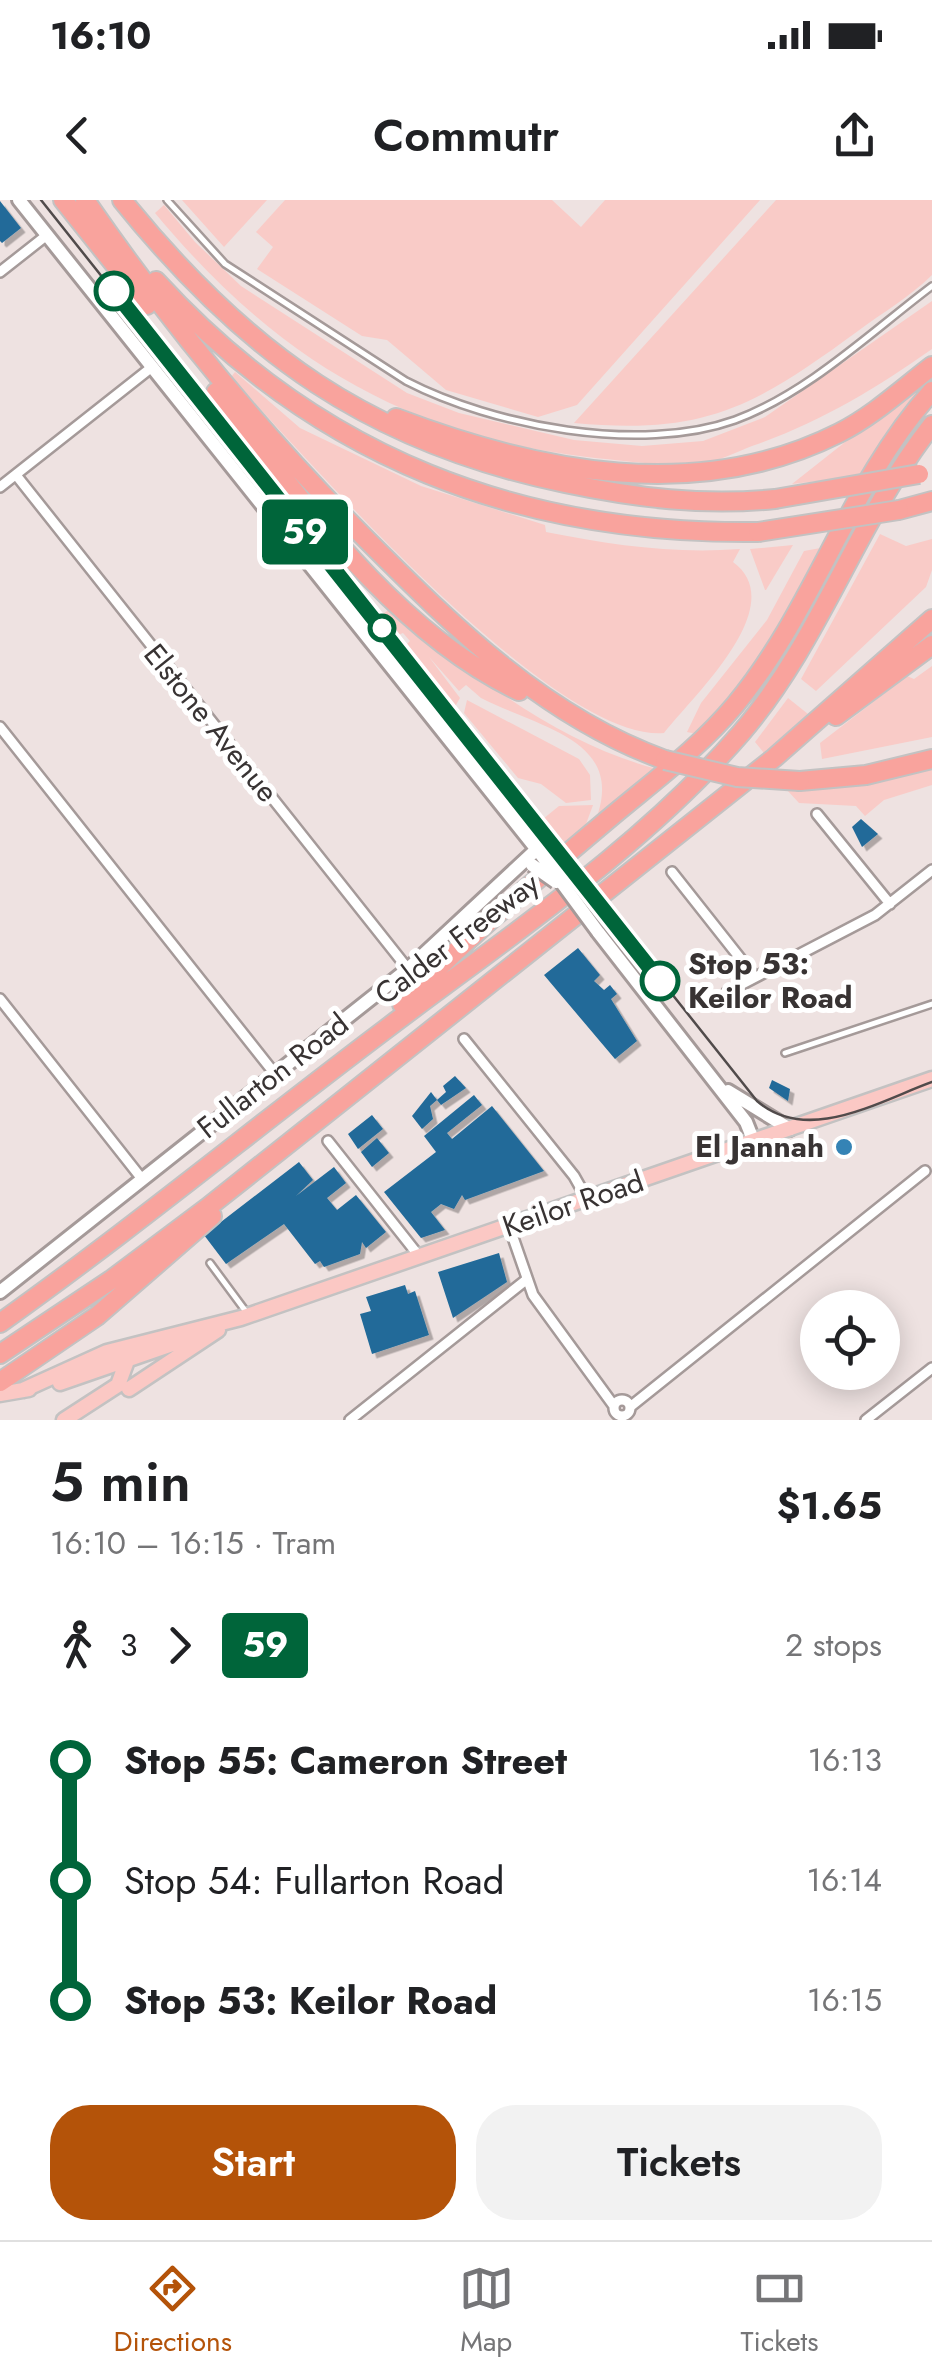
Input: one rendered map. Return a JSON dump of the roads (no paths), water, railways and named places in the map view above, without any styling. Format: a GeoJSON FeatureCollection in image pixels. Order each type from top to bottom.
{"type":"FeatureCollection","features":[{"type":"Feature","properties":{"kind":"highway"},"geometry":{"type":"LineString","coordinates":[[63,200],[358,564],[416,618],[513,688],[602,734],[664,760],[737,777],[800,781],[866,775],[932,759]]}},
{"type":"Feature","properties":{"kind":"highway"},"geometry":{"type":"LineString","coordinates":[[86,200],[172,319],[308,481],[440,612],[558,708]]}},
{"type":"Feature","properties":{"kind":"highway"},"geometry":{"type":"LineString","coordinates":[[86,200],[174,301],[220,345],[322,420],[406,466],[464,491],[532,509],[704,532],[758,532],[932,501]]}},
{"type":"Feature","properties":{"kind":"highway"},"geometry":{"type":"LineString","coordinates":[[122,200],[207,297],[260,344],[322,388],[419,441],[456,456],[544,479],[712,505],[775,499],[926,472]]}},
{"type":"Feature","properties":{"kind":"highway"},"geometry":{"type":"LineString","coordinates":[[322,388],[488,451],[561,464],[682,474],[748,467],[842,432],[932,366]]}},
{"type":"Feature","properties":{"kind":"highway"},"geometry":{"type":"LineString","coordinates":[[380,1033],[404,1002],[720,722],[774,654],[882,457],[932,390]]}},
{"type":"Feature","properties":{"kind":"highway","name":"Calder Freeway"},"geometry":{"type":"LineString","coordinates":[[0,1323],[98,1253],[544,908],[704,774],[794,660],[885,497],[932,424]]}},
{"type":"Feature","properties":{"kind":"highway","name":"Calder Freeway"},"geometry":{"type":"LineString","coordinates":[[0,1354],[111,1280],[269,1159],[774,758],[932,619]]}},
{"type":"Feature","properties":{"kind":"highway"},"geometry":{"type":"LineString","coordinates":[[774,758],[932,645]]}},
{"type":"Feature","properties":{"kind":"highway"},"geometry":{"type":"LineString","coordinates":[[0,1382],[80,1329],[135,1285],[269,1159]]}},
{"type":"Feature","properties":{"kind":"main road"},"geometry":{"type":"LineString","coordinates":[[20,200],[532,859],[569,894],[747,1124],[754,1142]]}},
{"type":"Feature","properties":{"kind":"main road","name":"Fullarton Road"},"geometry":{"type":"LineString","coordinates":[[0,1292],[408,969],[532,859]]}},
{"type":"Feature","properties":{"kind":"main road"},"geometry":{"type":"LineString","coordinates":[[710,1077],[790,1130]]}},
{"type":"Feature","properties":{"kind":"main road","name":"Keilor Road"},"geometry":{"type":"LineString","coordinates":[[23,1390],[932,1079]]}},
{"type":"Feature","properties":{"kind":"main road"},"geometry":{"type":"LineString","coordinates":[[84,1420],[244,1317]]}},
{"type":"Feature","properties":{"kind":"main road"},"geometry":{"type":"LineString","coordinates":[[128,1389],[138,1375],[130,1352]]}},
{"type":"Feature","properties":{"kind":"main road"},"geometry":{"type":"LineString","coordinates":[[64,1420],[122,1380],[130,1352]]}},
{"type":"Feature","properties":{"kind":"main road","name":"Keilor Road"},"geometry":{"type":"LineString","coordinates":[[0,1394],[102,1370],[130,1352]]}},
{"type":"Feature","properties":{"kind":"main road"},"geometry":{"type":"LineString","coordinates":[[102,1370],[110,1383],[106,1394]]}},
{"type":"Feature","properties":{"kind":"street"},"geometry":{"type":"LineString","coordinates":[[0,272],[47,235]]}},
{"type":"Feature","properties":{"kind":"street"},"geometry":{"type":"LineString","coordinates":[[0,487],[152,367]]}},
{"type":"Feature","properties":{"kind":"street","name":"Elstone Avenue"},"geometry":{"type":"LineString","coordinates":[[16,474],[408,969]]}},
{"type":"Feature","properties":{"kind":"street"},"geometry":{"type":"LineString","coordinates":[[0,728],[274,1074]]}},
{"type":"Feature","properties":{"kind":"street"},"geometry":{"type":"LineString","coordinates":[[817,814],[890,904]]}},
{"type":"Feature","properties":{"kind":"street"},"geometry":{"type":"LineString","coordinates":[[727,992],[890,904],[932,870]]}},
{"type":"Feature","properties":{"kind":"street"},"geometry":{"type":"LineString","coordinates":[[672,872],[755,977]]}},
{"type":"Feature","properties":{"kind":"street"},"geometry":{"type":"LineString","coordinates":[[0,999],[142,1179]]}},
{"type":"Feature","properties":{"kind":"street"},"geometry":{"type":"LineString","coordinates":[[464,1038],[574,1176],[587,1199]]}},
{"type":"Feature","properties":{"kind":"street"},"geometry":{"type":"LineString","coordinates":[[328,1141],[420,1256]]}},
{"type":"Feature","properties":{"kind":"street"},"geometry":{"type":"LineString","coordinates":[[605,1420],[622,1411],[928,1170]]}},
{"type":"Feature","properties":{"kind":"street"},"geometry":{"type":"LineString","coordinates":[[509,1226],[526,1280],[538,1302],[622,1411]]}},
{"type":"Feature","properties":{"kind":"street"},"geometry":{"type":"LineString","coordinates":[[350,1420],[526,1280]]}},
{"type":"Feature","properties":{"kind":"street"},"geometry":{"type":"LineString","coordinates":[[866,1420],[932,1368]]}},
{"type":"Feature","properties":{"kind":"lane"},"geometry":{"type":"LineString","coordinates":[[167,200],[225,264],[406,381],[428,392],[530,422],[624,436],[733,420],[771,403],[932,286]]}},
{"type":"Feature","properties":{"kind":"lane"},"geometry":{"type":"LineString","coordinates":[[785,1053],[932,1004]]}},
{"type":"Feature","properties":{"kind":"lane"},"geometry":{"type":"LineString","coordinates":[[210,1263],[244,1317]]}},
{"type":"Feature","properties":{"kind":"tram line"},"geometry":{"type":"LineString","coordinates":[[41,200],[757,1101],[777,1114],[821,1119],[867,1108],[932,1082]]}},
{"type":"Feature","properties":{"kind":"tram line","name":"59"},"geometry":{"type":"LineString","coordinates":[[114,291],[660,981]]}},
{"type":"Feature","properties":{"kind":"place","name":"Stop 53: Keilor Road"},"geometry":{"type":"Point","coordinates":[660,981]}},
{"type":"Feature","properties":{"kind":"place","name":"El Jannah"},"geometry":{"type":"Point","coordinates":[844,1147]}}]}
